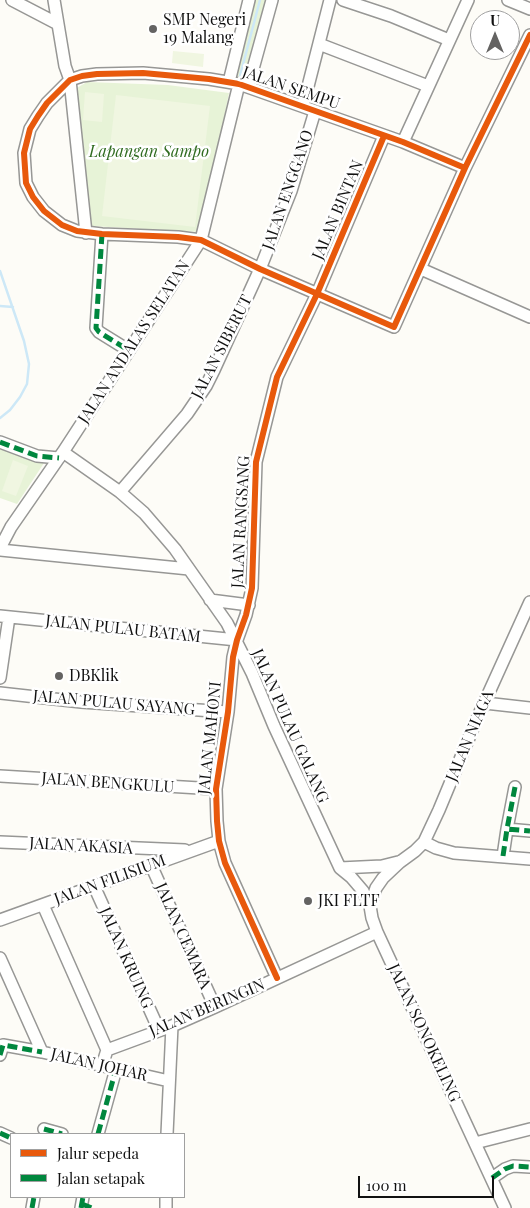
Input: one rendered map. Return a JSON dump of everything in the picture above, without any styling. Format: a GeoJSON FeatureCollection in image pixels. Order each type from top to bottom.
{"type":"FeatureCollection","features":[{"type":"Feature","properties":{"kind":"street"},"geometry":{"type":"LineString","coordinates":[[12,0],[58,24]]}},
{"type":"Feature","properties":{"kind":"street"},"geometry":{"type":"LineString","coordinates":[[54,0],[70,80],[86,232]]}},
{"type":"Feature","properties":{"kind":"street"},"geometry":{"type":"LineString","coordinates":[[239,84],[249,0]]}},
{"type":"Feature","properties":{"kind":"street"},"geometry":{"type":"LineString","coordinates":[[239,84],[272,0]]}},
{"type":"Feature","properties":{"kind":"street"},"geometry":{"type":"LineString","coordinates":[[303,106],[330,0]]}},
{"type":"Feature","properties":{"kind":"street"},"geometry":{"type":"LineString","coordinates":[[343,0],[391,16],[450,40]]}},
{"type":"Feature","properties":{"kind":"street"},"geometry":{"type":"LineString","coordinates":[[403,142],[468,0]]}},
{"type":"Feature","properties":{"kind":"street"},"geometry":{"type":"LineString","coordinates":[[508,0],[530,9]]}},
{"type":"Feature","properties":{"kind":"street"},"geometry":{"type":"LineString","coordinates":[[70,80],[47,103],[30,129],[24,153],[26,183],[33,197],[44,212],[62,226],[102,234],[178,237],[200,240],[260,269],[394,327],[465,168],[530,35]]}},
{"type":"Feature","properties":{"kind":"street"},"geometry":{"type":"LineString","coordinates":[[319,44],[428,86]]}},
{"type":"Feature","properties":{"kind":"street","name":"JALAN SEMPU"},"geometry":{"type":"LineString","coordinates":[[70,80],[90,75],[120,73],[159,74],[239,84],[403,142],[465,168]]}},
{"type":"Feature","properties":{"kind":"street","name":"JALAN ANDALAS SELATAN"},"geometry":{"type":"LineString","coordinates":[[0,549],[11,527],[61,455],[200,240],[239,84]]}},
{"type":"Feature","properties":{"kind":"street","name":"JALAN ENGGANO"},"geometry":{"type":"LineString","coordinates":[[260,269],[291,191],[315,111]]}},
{"type":"Feature","properties":{"kind":"street","name":"JALAN BINTAN"},"geometry":{"type":"LineString","coordinates":[[318,294],[384,136]]}},
{"type":"Feature","properties":{"kind":"street"},"geometry":{"type":"LineString","coordinates":[[102,234],[96,328],[99,332],[128,350]]}},
{"type":"Feature","properties":{"kind":"street","name":"JALAN SIBERUT"},"geometry":{"type":"LineString","coordinates":[[120,492],[171,434],[206,386],[260,269]]}},
{"type":"Feature","properties":{"kind":"street"},"geometry":{"type":"LineString","coordinates":[[421,269],[530,317]]}},
{"type":"Feature","properties":{"kind":"street","name":"JALAN RANGSANG"},"geometry":{"type":"LineString","coordinates":[[237,640],[249,605],[252,588],[258,449],[277,377],[318,294]]}},
{"type":"Feature","properties":{"kind":"street"},"geometry":{"type":"LineString","coordinates":[[0,442],[36,456],[61,455]]}},
{"type":"Feature","properties":{"kind":"street","name":"JALAN PULAU GALANG"},"geometry":{"type":"LineString","coordinates":[[61,455],[120,492],[160,531],[189,569],[237,640],[274,726],[340,868],[363,891],[370,906]]}},
{"type":"Feature","properties":{"kind":"street"},"geometry":{"type":"LineString","coordinates":[[0,549],[189,569]]}},
{"type":"Feature","properties":{"kind":"street"},"geometry":{"type":"LineString","coordinates":[[210,600],[249,605]]}},
{"type":"Feature","properties":{"kind":"street","name":"JALAN NIAGA"},"geometry":{"type":"LineString","coordinates":[[400,862],[424,842],[530,602]]}},
{"type":"Feature","properties":{"kind":"street"},"geometry":{"type":"LineString","coordinates":[[0,678],[4,617]]}},
{"type":"Feature","properties":{"kind":"street","name":"JALAN PULAU BATAM"},"geometry":{"type":"LineString","coordinates":[[4,617],[237,640]]}},
{"type":"Feature","properties":{"kind":"street","name":"JALAN MAHONI"},"geometry":{"type":"LineString","coordinates":[[237,640],[233,657],[228,712],[216,789],[219,841],[226,863],[277,978]]}},
{"type":"Feature","properties":{"kind":"street","name":"JALAN PULAU SAYANG"},"geometry":{"type":"LineString","coordinates":[[0,693],[81,702],[228,712]]}},
{"type":"Feature","properties":{"kind":"street"},"geometry":{"type":"LineString","coordinates":[[485,703],[530,708]]}},
{"type":"Feature","properties":{"kind":"street","name":"JALAN BENGKULU"},"geometry":{"type":"LineString","coordinates":[[0,776],[216,789]]}},
{"type":"Feature","properties":{"kind":"street"},"geometry":{"type":"LineString","coordinates":[[503,856],[515,787]]}},
{"type":"Feature","properties":{"kind":"street"},"geometry":{"type":"LineString","coordinates":[[507,828],[530,831]]}},
{"type":"Feature","properties":{"kind":"street","name":"JALAN FILISIUM"},"geometry":{"type":"LineString","coordinates":[[0,920],[219,841]]}},
{"type":"Feature","properties":{"kind":"street","name":"JALAN AKASIA"},"geometry":{"type":"LineString","coordinates":[[0,842],[191,851]]}},
{"type":"Feature","properties":{"kind":"street"},"geometry":{"type":"LineString","coordinates":[[424,842],[436,848],[454,853],[530,859]]}},
{"type":"Feature","properties":{"kind":"street"},"geometry":{"type":"LineString","coordinates":[[340,868],[382,866],[400,862]]}},
{"type":"Feature","properties":{"kind":"street"},"geometry":{"type":"LineString","coordinates":[[370,906],[378,883],[400,862]]}},
{"type":"Feature","properties":{"kind":"street","name":"JALAN CEMARA"},"geometry":{"type":"LineString","coordinates":[[151,865],[215,1008]]}},
{"type":"Feature","properties":{"kind":"street","name":"JALAN KRUING"},"geometry":{"type":"LineString","coordinates":[[94,886],[158,1030]]}},
{"type":"Feature","properties":{"kind":"street"},"geometry":{"type":"LineString","coordinates":[[43,905],[107,1050],[102,1066]]}},
{"type":"Feature","properties":{"kind":"street","name":"JALAN SONOKELING"},"geometry":{"type":"LineString","coordinates":[[370,906],[377,932],[505,1208]]}},
{"type":"Feature","properties":{"kind":"street","name":"JALAN BERINGIN"},"geometry":{"type":"LineString","coordinates":[[107,1050],[215,1008],[377,932]]}},
{"type":"Feature","properties":{"kind":"street","name":"JALAN JOHAR"},"geometry":{"type":"LineString","coordinates":[[0,958],[42,1052],[169,1081]]}},
{"type":"Feature","properties":{"kind":"street"},"geometry":{"type":"LineString","coordinates":[[167,1133],[172,1026]]}},
{"type":"Feature","properties":{"kind":"street"},"geometry":{"type":"LineString","coordinates":[[0,1055],[3,1045],[42,1052]]}},
{"type":"Feature","properties":{"kind":"street"},"geometry":{"type":"LineString","coordinates":[[98,1133],[116,1069]]}},
{"type":"Feature","properties":{"kind":"street"},"geometry":{"type":"LineString","coordinates":[[476,1143],[530,1128]]}},
{"type":"Feature","properties":{"kind":"street"},"geometry":{"type":"LineString","coordinates":[[44,1129],[58,1133]]}},
{"type":"Feature","properties":{"kind":"street"},"geometry":{"type":"LineString","coordinates":[[492,1178],[513,1166],[530,1167]]}},
{"type":"Feature","properties":{"kind":"green space"},"geometry":{"type":"Polygon","coordinates":[[[253,0],[266,0],[246,79],[243,81],[234,78],[253,0]]]}},
{"type":"Feature","properties":{"kind":"green space"},"geometry":{"type":"Polygon","coordinates":[[[173,51],[204,54],[203,67],[172,63],[173,51]]]}},
{"type":"Feature","properties":{"kind":"green space","name":"Lapangan Sampo"},"geometry":{"type":"Polygon","coordinates":[[[87,82],[168,85],[229,93],[201,232],[90,226],[75,89],[87,82]]]}},
{"type":"Feature","properties":{"kind":"green space"},"geometry":{"type":"Polygon","coordinates":[[[85,92],[104,94],[102,122],[83,120],[85,92]]]}},
{"type":"Feature","properties":{"kind":"green space","name":"Lapangan Sampo"},"geometry":{"type":"Polygon","coordinates":[[[116,95],[210,106],[195,227],[102,216],[116,95]]]}},
{"type":"Feature","properties":{"kind":"green space"},"geometry":{"type":"Polygon","coordinates":[[[0,445],[44,463],[17,504],[0,498],[0,445]]]}},
{"type":"Feature","properties":{"kind":"green space"},"geometry":{"type":"Polygon","coordinates":[[[13,460],[28,466],[16,496],[2,491],[13,460]]]}},
{"type":"Feature","properties":{"kind":"waterway"},"geometry":{"type":"LineString","coordinates":[[240,76],[260,0]]}},
{"type":"Feature","properties":{"kind":"waterway"},"geometry":{"type":"LineString","coordinates":[[0,271],[24,341],[29,364],[27,384],[10,410],[0,418]]}},
{"type":"Feature","properties":{"kind":"waterway"},"geometry":{"type":"LineString","coordinates":[[0,306],[13,307]]}},
{"type":"Feature","properties":{"kind":"marked path"},"geometry":{"type":"LineString","coordinates":[[102,234],[96,328],[99,332],[128,350]]}},
{"type":"Feature","properties":{"kind":"marked path"},"geometry":{"type":"LineString","coordinates":[[0,442],[37,456],[59,458]]}},
{"type":"Feature","properties":{"kind":"marked path"},"geometry":{"type":"LineString","coordinates":[[515,787],[507,829],[530,831]]}},
{"type":"Feature","properties":{"kind":"marked path"},"geometry":{"type":"LineString","coordinates":[[503,856],[507,829]]}},
{"type":"Feature","properties":{"kind":"marked path"},"geometry":{"type":"LineString","coordinates":[[0,1055],[3,1045],[42,1052]]}},
{"type":"Feature","properties":{"kind":"marked path"},"geometry":{"type":"LineString","coordinates":[[98,1133],[116,1069]]}},
{"type":"Feature","properties":{"kind":"marked path"},"geometry":{"type":"LineString","coordinates":[[44,1129],[58,1133]]}},
{"type":"Feature","properties":{"kind":"marked path"},"geometry":{"type":"LineString","coordinates":[[0,1133],[10,1138]]}},
{"type":"Feature","properties":{"kind":"marked path"},"geometry":{"type":"LineString","coordinates":[[492,1178],[513,1166],[530,1167]]}},
{"type":"Feature","properties":{"kind":"marked path"},"geometry":{"type":"LineString","coordinates":[[32,1208],[34,1198]]}},
{"type":"Feature","properties":{"kind":"marked path"},"geometry":{"type":"LineString","coordinates":[[81,1208],[83,1198]]}},
{"type":"Feature","properties":{"kind":"marked path"},"geometry":{"type":"LineString","coordinates":[[82,1204],[92,1208]]}},
{"type":"Feature","properties":{"kind":"cycle path"},"geometry":{"type":"LineString","coordinates":[[465,168],[403,142],[239,84],[209,79],[143,73],[97,74],[70,80],[47,103],[38,116],[30,129],[24,153],[26,183],[33,197],[44,211],[62,225],[77,231],[102,234],[178,237],[201,240],[260,269],[394,327],[465,168],[530,35]]}},
{"type":"Feature","properties":{"kind":"cycle path"},"geometry":{"type":"LineString","coordinates":[[277,978],[225,863],[219,841],[217,821],[216,789],[228,712],[233,657],[252,588],[256,462],[277,377],[317,294],[384,136]]}},
{"type":"Feature","properties":{"kind":"place","name":"SMP Negeri 19 Malang"},"geometry":{"type":"Point","coordinates":[153,29]}},
{"type":"Feature","properties":{"kind":"place","name":"DBKlik"},"geometry":{"type":"Point","coordinates":[59,676]}},
{"type":"Feature","properties":{"kind":"place","name":"JKI FLTF"},"geometry":{"type":"Point","coordinates":[308,901]}}]}
